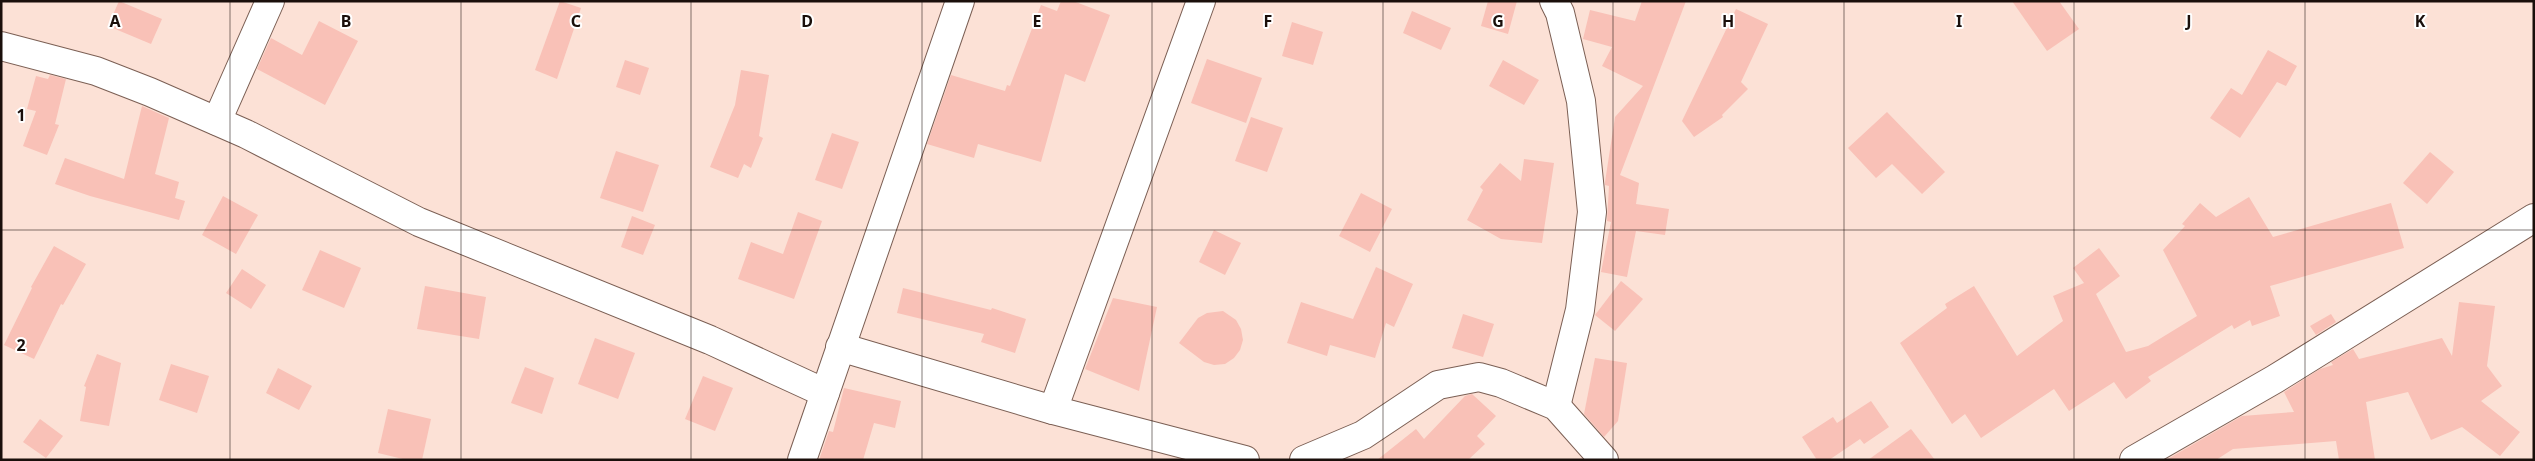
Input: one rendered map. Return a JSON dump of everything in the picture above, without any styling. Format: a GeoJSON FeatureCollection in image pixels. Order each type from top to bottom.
{"type":"FeatureCollection","features":[{"type":"Feature","properties":{"kind":"street"},"geometry":{"type":"LineString","coordinates":[[217,121],[270,1]]}},
{"type":"Feature","properties":{"kind":"street"},"geometry":{"type":"LineString","coordinates":[[802,460],[960,1]]}},
{"type":"Feature","properties":{"kind":"street"},"geometry":{"type":"LineString","coordinates":[[1053,410],[1201,1]]}},
{"type":"Feature","properties":{"kind":"street"},"geometry":{"type":"LineString","coordinates":[[1554,1],[1560,13],[1581,101],[1592,212],[1580,310],[1556,406]]}},
{"type":"Feature","properties":{"kind":"street"},"geometry":{"type":"LineString","coordinates":[[1,46],[96,72],[217,121],[419,222],[710,340],[825,394]]}},
{"type":"Feature","properties":{"kind":"street"},"geometry":{"type":"LineString","coordinates":[[2134,460],[2276,379],[2534,218]]}},
{"type":"Feature","properties":{"kind":"street"},"geometry":{"type":"LineString","coordinates":[[840,347],[1053,410],[1245,460]]}},
{"type":"Feature","properties":{"kind":"street"},"geometry":{"type":"LineString","coordinates":[[1304,460],[1364,434],[1438,385],[1479,377],[1501,383],[1556,406],[1604,460]]}},
{"type":"Feature","properties":{"kind":"building"},"geometry":{"type":"Polygon","coordinates":[[[119,1],[162,19],[151,44],[108,26],[119,1]]]}},
{"type":"Feature","properties":{"kind":"building"},"geometry":{"type":"Polygon","coordinates":[[[560,1],[581,8],[557,79],[535,70],[560,1]]]}},
{"type":"Feature","properties":{"kind":"building"},"geometry":{"type":"Polygon","coordinates":[[[1061,1],[1073,1],[1110,15],[1085,82],[1065,74],[1041,162],[978,144],[974,158],[927,144],[951,75],[1005,91],[1007,85],[1010,86],[1041,5],[1057,11],[1061,1]]]}},
{"type":"Feature","properties":{"kind":"building"},"geometry":{"type":"Polygon","coordinates":[[[1488,1],[1517,1],[1508,34],[1481,26],[1488,1]]]}},
{"type":"Feature","properties":{"kind":"building"},"geometry":{"type":"Polygon","coordinates":[[[1642,1],[1686,1],[1620,175],[1639,183],[1636,204],[1669,209],[1665,235],[1636,231],[1627,277],[1601,272],[1611,222],[1607,221],[1609,186],[1605,185],[1605,182],[1615,117],[1643,86],[1602,66],[1612,47],[1583,39],[1590,10],[1635,21],[1642,1]]]}},
{"type":"Feature","properties":{"kind":"building"},"geometry":{"type":"Polygon","coordinates":[[[2012,1],[2059,1],[2079,29],[2047,51],[2012,1]]]}},
{"type":"Feature","properties":{"kind":"building"},"geometry":{"type":"Polygon","coordinates":[[[1736,9],[1768,24],[1741,82],[1748,89],[1722,115],[1723,117],[1694,137],[1682,121],[1736,9]]]}},
{"type":"Feature","properties":{"kind":"building"},"geometry":{"type":"Polygon","coordinates":[[[1412,11],[1451,28],[1441,50],[1403,33],[1412,11]]]}},
{"type":"Feature","properties":{"kind":"building"},"geometry":{"type":"Polygon","coordinates":[[[319,21],[358,41],[325,105],[257,69],[271,38],[302,55],[319,21]]]}},
{"type":"Feature","properties":{"kind":"building"},"geometry":{"type":"Polygon","coordinates":[[[1292,22],[1323,32],[1313,65],[1282,56],[1292,22]]]}},
{"type":"Feature","properties":{"kind":"building"},"geometry":{"type":"Polygon","coordinates":[[[2268,50],[2297,66],[2286,86],[2277,82],[2240,138],[2210,118],[2231,88],[2242,95],[2268,50]]]}},
{"type":"Feature","properties":{"kind":"building"},"geometry":{"type":"Polygon","coordinates":[[[1207,59],[1262,78],[1246,123],[1191,103],[1207,59]]]}},
{"type":"Feature","properties":{"kind":"building"},"geometry":{"type":"Polygon","coordinates":[[[625,60],[649,68],[640,95],[616,87],[625,60]]]}},
{"type":"Feature","properties":{"kind":"building"},"geometry":{"type":"Polygon","coordinates":[[[1503,60],[1539,80],[1524,105],[1489,86],[1503,60]]]}},
{"type":"Feature","properties":{"kind":"building"},"geometry":{"type":"Polygon","coordinates":[[[741,70],[769,75],[759,136],[763,138],[751,168],[744,164],[738,178],[710,167],[735,105],[741,70]]]}},
{"type":"Feature","properties":{"kind":"building"},"geometry":{"type":"Polygon","coordinates":[[[50,75],[66,79],[55,124],[59,125],[47,155],[23,146],[36,111],[27,109],[36,76],[48,79],[50,75]]]}},
{"type":"Feature","properties":{"kind":"building"},"geometry":{"type":"Polygon","coordinates":[[[142,106],[169,118],[155,174],[179,182],[175,198],[185,201],[179,220],[90,196],[55,184],[65,158],[124,179],[142,106]]]}},
{"type":"Feature","properties":{"kind":"building"},"geometry":{"type":"Polygon","coordinates":[[[1887,112],[1945,172],[1922,194],[1892,164],[1876,178],[1848,148],[1887,112]]]}},
{"type":"Feature","properties":{"kind":"building"},"geometry":{"type":"Polygon","coordinates":[[[1251,117],[1283,128],[1267,172],[1235,161],[1251,117]]]}},
{"type":"Feature","properties":{"kind":"building"},"geometry":{"type":"Polygon","coordinates":[[[832,133],[859,142],[842,189],[815,180],[832,133]]]}},
{"type":"Feature","properties":{"kind":"building"},"geometry":{"type":"Polygon","coordinates":[[[616,151],[659,165],[643,212],[600,198],[616,151]]]}},
{"type":"Feature","properties":{"kind":"building"},"geometry":{"type":"Polygon","coordinates":[[[2430,152],[2454,172],[2427,204],[2403,183],[2430,152]]]}},
{"type":"Feature","properties":{"kind":"building"},"geometry":{"type":"Polygon","coordinates":[[[1524,159],[1554,163],[1542,243],[1501,239],[1467,220],[1483,190],[1480,187],[1500,163],[1521,181],[1524,159]]]}},
{"type":"Feature","properties":{"kind":"building"},"geometry":{"type":"Polygon","coordinates":[[[1361,193],[1392,209],[1370,252],[1339,236],[1361,193]]]}},
{"type":"Feature","properties":{"kind":"building"},"geometry":{"type":"Polygon","coordinates":[[[223,196],[258,215],[236,254],[202,235],[223,196]]]}},
{"type":"Feature","properties":{"kind":"building"},"geometry":{"type":"Polygon","coordinates":[[[2249,197],[2273,237],[2391,203],[2404,248],[2270,286],[2280,316],[2252,326],[2250,320],[2234,329],[2232,325],[2148,377],[2151,381],[2126,399],[2114,382],[2069,411],[2054,389],[1981,438],[1965,414],[1952,424],[1900,343],[1947,308],[1945,304],[1974,286],[2017,356],[2063,321],[2053,296],[2084,283],[2073,268],[2099,248],[2120,276],[2096,294],[2126,352],[2148,346],[2197,316],[2163,250],[2185,226],[2182,224],[2200,203],[2216,217],[2249,197]]]}},
{"type":"Feature","properties":{"kind":"building"},"geometry":{"type":"Polygon","coordinates":[[[798,212],[822,221],[794,299],[738,279],[751,242],[783,254],[798,212]]]}},
{"type":"Feature","properties":{"kind":"building"},"geometry":{"type":"Polygon","coordinates":[[[632,216],[655,225],[643,255],[621,247],[632,216]]]}},
{"type":"Feature","properties":{"kind":"building"},"geometry":{"type":"Polygon","coordinates":[[[1214,230],[1241,243],[1225,275],[1199,262],[1214,230]]]}},
{"type":"Feature","properties":{"kind":"building"},"geometry":{"type":"Polygon","coordinates":[[[54,246],[86,264],[63,305],[61,304],[34,359],[4,345],[31,287],[54,246]]]}},
{"type":"Feature","properties":{"kind":"building"},"geometry":{"type":"Polygon","coordinates":[[[320,250],[361,268],[344,308],[302,290],[320,250]]]}},
{"type":"Feature","properties":{"kind":"building"},"geometry":{"type":"Polygon","coordinates":[[[1376,267],[1413,284],[1394,327],[1386,323],[1375,358],[1330,345],[1327,356],[1287,343],[1301,302],[1353,319],[1376,267]]]}},
{"type":"Feature","properties":{"kind":"building"},"geometry":{"type":"Polygon","coordinates":[[[242,269],[266,285],[251,309],[226,293],[242,269]]]}},
{"type":"Feature","properties":{"kind":"building"},"geometry":{"type":"Polygon","coordinates":[[[1621,281],[1643,299],[1615,331],[1595,315],[1621,281]]]}},
{"type":"Feature","properties":{"kind":"building"},"geometry":{"type":"Polygon","coordinates":[[[425,286],[486,297],[479,339],[417,329],[425,286]]]}},
{"type":"Feature","properties":{"kind":"building"},"geometry":{"type":"Polygon","coordinates":[[[903,288],[991,310],[992,308],[1026,319],[1015,353],[981,342],[984,334],[897,313],[903,288]]]}},
{"type":"Feature","properties":{"kind":"building"},"geometry":{"type":"Polygon","coordinates":[[[1113,298],[1157,307],[1139,391],[1085,369],[1113,298]]]}},
{"type":"Feature","properties":{"kind":"building"},"geometry":{"type":"Polygon","coordinates":[[[2459,302],[2495,306],[2487,366],[2502,386],[2481,401],[2520,432],[2500,456],[2462,427],[2431,440],[2408,392],[2366,402],[2375,460],[2339,460],[2336,441],[2233,449],[2216,460],[2166,460],[2242,416],[2294,412],[2284,392],[2320,369],[2333,365],[2331,362],[2353,349],[2359,359],[2442,338],[2452,356],[2459,302]]]}},
{"type":"Feature","properties":{"kind":"building"},"geometry":{"type":"Polygon","coordinates":[[[1223,311],[1236,320],[1241,329],[1243,340],[1240,350],[1234,358],[1225,364],[1214,365],[1204,362],[1179,343],[1198,318],[1207,313],[1223,311]]]}},
{"type":"Feature","properties":{"kind":"building"},"geometry":{"type":"Polygon","coordinates":[[[1463,314],[1494,324],[1483,357],[1452,348],[1463,314]]]}},
{"type":"Feature","properties":{"kind":"building"},"geometry":{"type":"Polygon","coordinates":[[[2331,314],[2336,322],[2316,335],[2310,326],[2331,314]]]}},
{"type":"Feature","properties":{"kind":"building"},"geometry":{"type":"Polygon","coordinates":[[[595,338],[635,353],[618,399],[578,384],[595,338]]]}},
{"type":"Feature","properties":{"kind":"building"},"geometry":{"type":"Polygon","coordinates":[[[97,354],[121,363],[109,426],[80,421],[86,387],[84,386],[97,354]]]}},
{"type":"Feature","properties":{"kind":"building"},"geometry":{"type":"Polygon","coordinates":[[[1595,358],[1627,363],[1618,421],[1604,437],[1584,414],[1595,358]]]}},
{"type":"Feature","properties":{"kind":"building"},"geometry":{"type":"Polygon","coordinates":[[[171,364],[209,376],[197,413],[159,400],[171,364]]]}},
{"type":"Feature","properties":{"kind":"building"},"geometry":{"type":"Polygon","coordinates":[[[525,367],[554,378],[542,414],[511,403],[525,367]]]}},
{"type":"Feature","properties":{"kind":"building"},"geometry":{"type":"Polygon","coordinates":[[[278,368],[312,386],[299,410],[266,393],[278,368]]]}},
{"type":"Feature","properties":{"kind":"building"},"geometry":{"type":"Polygon","coordinates":[[[703,376],[733,388],[715,431],[685,419],[703,376]]]}},
{"type":"Feature","properties":{"kind":"building"},"geometry":{"type":"Polygon","coordinates":[[[844,388],[901,401],[895,428],[874,423],[863,460],[819,460],[829,431],[833,432],[844,388]]]}},
{"type":"Feature","properties":{"kind":"building"},"geometry":{"type":"Polygon","coordinates":[[[1472,394],[1496,416],[1477,436],[1485,444],[1468,460],[1377,460],[1416,429],[1424,439],[1465,396],[1472,394]]]}},
{"type":"Feature","properties":{"kind":"building"},"geometry":{"type":"Polygon","coordinates":[[[1871,401],[1889,427],[1864,444],[1860,439],[1829,460],[1817,460],[1802,437],[1833,417],[1837,423],[1871,401]]]}},
{"type":"Feature","properties":{"kind":"building"},"geometry":{"type":"Polygon","coordinates":[[[388,409],[431,419],[422,460],[407,460],[378,453],[388,409]]]}},
{"type":"Feature","properties":{"kind":"building"},"geometry":{"type":"Polygon","coordinates":[[[40,419],[63,436],[46,458],[23,442],[40,419]]]}},
{"type":"Feature","properties":{"kind":"building"},"geometry":{"type":"Polygon","coordinates":[[[1911,429],[1935,460],[1868,460],[1911,429]]]}}]}
